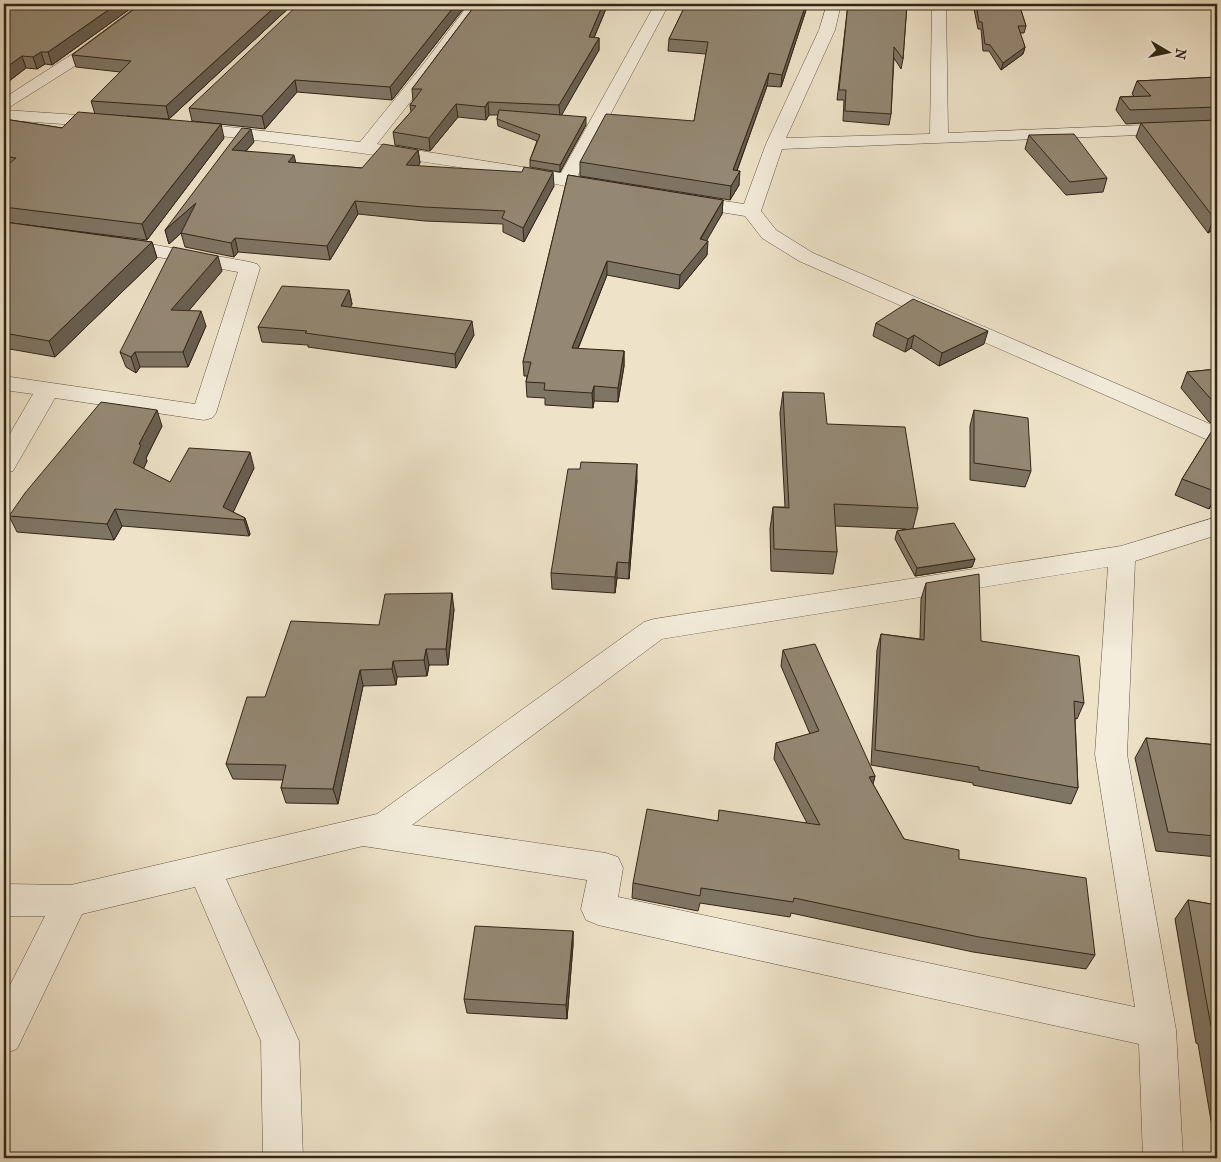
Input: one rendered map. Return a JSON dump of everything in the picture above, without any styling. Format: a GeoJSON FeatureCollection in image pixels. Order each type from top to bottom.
{"type":"FeatureCollection","features":[{"type":"Feature","properties":{"kind":"street"},"geometry":{"type":"LineString","coordinates":[[4,105],[80,56],[149,4]]}},
{"type":"Feature","properties":{"kind":"street"},"geometry":{"type":"LineString","coordinates":[[365,147],[432,64],[476,4]]}},
{"type":"Feature","properties":{"kind":"street"},"geometry":{"type":"LineString","coordinates":[[567,179],[662,4]]}},
{"type":"Feature","properties":{"kind":"street"},"geometry":{"type":"LineString","coordinates":[[751,211],[774,144],[827,30],[834,4]]}},
{"type":"Feature","properties":{"kind":"street"},"geometry":{"type":"LineString","coordinates":[[939,4],[939,139]]}},
{"type":"Feature","properties":{"kind":"street"},"geometry":{"type":"LineString","coordinates":[[188,113],[169,126],[365,147],[567,179],[618,190]]}},
{"type":"Feature","properties":{"kind":"street"},"geometry":{"type":"LineString","coordinates":[[4,115],[127,123]]}},
{"type":"Feature","properties":{"kind":"street"},"geometry":{"type":"LineString","coordinates":[[774,144],[939,139],[1217,126]]}},
{"type":"Feature","properties":{"kind":"street"},"geometry":{"type":"LineString","coordinates":[[228,149],[239,134]]}},
{"type":"Feature","properties":{"kind":"street"},"geometry":{"type":"LineString","coordinates":[[666,198],[751,211],[769,234],[806,257],[1217,436]]}},
{"type":"Feature","properties":{"kind":"street"},"geometry":{"type":"LineString","coordinates":[[4,383],[204,413],[250,268],[159,241],[101,243]]}},
{"type":"Feature","properties":{"kind":"street"},"geometry":{"type":"LineString","coordinates":[[4,466],[47,390]]}},
{"type":"Feature","properties":{"kind":"street"},"geometry":{"type":"LineString","coordinates":[[4,900],[71,901],[386,826],[654,630],[1122,554],[1217,526]]}},
{"type":"Feature","properties":{"kind":"street"},"geometry":{"type":"LineString","coordinates":[[1122,554],[1111,754],[1157,1030],[1162,1158]]}},
{"type":"Feature","properties":{"kind":"street"},"geometry":{"type":"LineString","coordinates":[[360,832],[606,868],[598,909],[1157,1030]]}},
{"type":"Feature","properties":{"kind":"street"},"geometry":{"type":"LineString","coordinates":[[205,869],[280,1041],[283,1158]]}},
{"type":"Feature","properties":{"kind":"street"},"geometry":{"type":"LineString","coordinates":[[4,1036],[71,901]]}},
{"type":"Feature","properties":{"kind":"building"},"geometry":{"type":"Polygon","coordinates":[[[4,4],[117,4],[48,52],[41,52],[33,57],[22,56],[4,69],[4,4]]]}},
{"type":"Feature","properties":{"kind":"building"},"geometry":{"type":"Polygon","coordinates":[[[141,4],[278,4],[166,106],[91,101],[131,61],[72,55],[141,4]]]}},
{"type":"Feature","properties":{"kind":"building"},"geometry":{"type":"Polygon","coordinates":[[[299,4],[456,4],[390,87],[295,80],[262,116],[189,108],[299,4]]]}},
{"type":"Feature","properties":{"kind":"building"},"geometry":{"type":"Polygon","coordinates":[[[476,4],[603,4],[589,37],[599,38],[559,105],[488,102],[485,107],[456,104],[429,138],[393,132],[416,106],[410,105],[422,89],[412,89],[476,4]]]}},
{"type":"Feature","properties":{"kind":"building"},"geometry":{"type":"Polygon","coordinates":[[[686,4],[806,4],[782,75],[769,73],[733,170],[740,171],[731,186],[580,162],[606,114],[694,121],[708,42],[669,39],[686,4]]]}},
{"type":"Feature","properties":{"kind":"building"},"geometry":{"type":"Polygon","coordinates":[[[848,4],[907,4],[903,59],[894,47],[891,114],[845,111],[846,90],[839,90],[848,4]]]}},
{"type":"Feature","properties":{"kind":"building"},"geometry":{"type":"Polygon","coordinates":[[[976,4],[1019,4],[1026,26],[1018,26],[1025,47],[1003,63],[990,45],[985,44],[982,22],[979,22],[976,4]]]}},
{"type":"Feature","properties":{"kind":"building"},"geometry":{"type":"Polygon","coordinates":[[[1217,77],[1217,107],[1130,110],[1120,97],[1151,96],[1137,81],[1217,77]]]}},
{"type":"Feature","properties":{"kind":"building"},"geometry":{"type":"Polygon","coordinates":[[[499,110],[586,117],[560,165],[530,160],[540,135],[497,119],[499,110]]]}},
{"type":"Feature","properties":{"kind":"building"},"geometry":{"type":"Polygon","coordinates":[[[78,112],[221,124],[142,224],[4,207],[4,168],[16,158],[4,156],[4,119],[62,128],[78,112]]]}},
{"type":"Feature","properties":{"kind":"building"},"geometry":{"type":"Polygon","coordinates":[[[1217,120],[1217,216],[1214,218],[1141,123],[1217,120]]]}},
{"type":"Feature","properties":{"kind":"building"},"geometry":{"type":"Polygon","coordinates":[[[242,128],[251,129],[232,150],[294,155],[288,162],[362,168],[383,144],[418,150],[406,165],[522,172],[524,167],[553,172],[523,228],[502,218],[505,211],[355,201],[327,246],[235,238],[231,243],[181,233],[196,203],[165,230],[242,128]]]}},
{"type":"Feature","properties":{"kind":"building"},"geometry":{"type":"Polygon","coordinates":[[[1074,134],[1107,178],[1070,182],[1029,135],[1074,134]]]}},
{"type":"Feature","properties":{"kind":"building"},"geometry":{"type":"Polygon","coordinates":[[[568,175],[723,200],[700,239],[708,241],[680,275],[607,261],[572,348],[624,351],[618,388],[594,386],[592,393],[544,390],[545,383],[526,382],[531,362],[523,362],[568,175]]]}},
{"type":"Feature","properties":{"kind":"building"},"geometry":{"type":"Polygon","coordinates":[[[4,222],[152,242],[49,341],[4,333],[4,222]]]}},
{"type":"Feature","properties":{"kind":"building"},"geometry":{"type":"Polygon","coordinates":[[[173,247],[218,256],[171,310],[201,311],[183,352],[135,352],[131,357],[120,352],[173,247]]]}},
{"type":"Feature","properties":{"kind":"building"},"geometry":{"type":"Polygon","coordinates":[[[282,286],[349,290],[341,306],[472,321],[455,354],[305,333],[307,331],[258,327],[282,286]]]}},
{"type":"Feature","properties":{"kind":"building"},"geometry":{"type":"Polygon","coordinates":[[[913,299],[988,331],[942,353],[914,335],[908,339],[876,323],[913,299]]]}},
{"type":"Feature","properties":{"kind":"building"},"geometry":{"type":"Polygon","coordinates":[[[1217,369],[1217,406],[1187,372],[1217,369]]]}},
{"type":"Feature","properties":{"kind":"building"},"geometry":{"type":"Polygon","coordinates":[[[783,392],[824,393],[827,424],[905,427],[918,508],[834,504],[837,552],[774,549],[773,507],[789,508],[783,392]]]}},
{"type":"Feature","properties":{"kind":"building"},"geometry":{"type":"Polygon","coordinates":[[[101,402],[157,410],[139,444],[141,445],[133,463],[170,482],[189,448],[250,452],[223,507],[245,518],[244,520],[115,509],[107,524],[9,516],[25,493],[101,402]]]}},
{"type":"Feature","properties":{"kind":"building"},"geometry":{"type":"Polygon","coordinates":[[[974,410],[1028,418],[1031,471],[974,463],[974,410]]]}},
{"type":"Feature","properties":{"kind":"building"},"geometry":{"type":"Polygon","coordinates":[[[1215,426],[1217,427],[1217,492],[1182,479],[1215,426]]]}},
{"type":"Feature","properties":{"kind":"building"},"geometry":{"type":"Polygon","coordinates":[[[581,462],[637,464],[629,563],[617,562],[615,577],[551,573],[568,469],[580,469],[581,462]]]}},
{"type":"Feature","properties":{"kind":"building"},"geometry":{"type":"Polygon","coordinates":[[[954,523],[975,559],[917,568],[897,531],[954,523]]]}},
{"type":"Feature","properties":{"kind":"building"},"geometry":{"type":"Polygon","coordinates":[[[979,574],[981,641],[1079,656],[1084,703],[1074,701],[1078,788],[979,770],[979,767],[875,750],[881,634],[924,640],[926,583],[979,574]]]}},
{"type":"Feature","properties":{"kind":"building"},"geometry":{"type":"Polygon","coordinates":[[[452,593],[446,649],[426,649],[424,660],[393,661],[392,669],[360,670],[333,789],[281,788],[286,765],[226,764],[247,697],[265,697],[291,621],[379,625],[385,594],[452,593]]]}},
{"type":"Feature","properties":{"kind":"building"},"geometry":{"type":"Polygon","coordinates":[[[815,644],[875,776],[869,777],[904,839],[959,850],[959,859],[1086,878],[1095,955],[979,937],[794,898],[793,902],[701,888],[700,896],[633,883],[647,809],[718,821],[719,810],[820,825],[776,743],[819,731],[783,650],[815,644]]]}},
{"type":"Feature","properties":{"kind":"building"},"geometry":{"type":"Polygon","coordinates":[[[1146,738],[1217,745],[1217,836],[1168,832],[1146,738]]]}},
{"type":"Feature","properties":{"kind":"building"},"geometry":{"type":"Polygon","coordinates":[[[1188,900],[1217,905],[1217,1051],[1213,1027],[1211,1026],[1188,900]]]}},
{"type":"Feature","properties":{"kind":"building"},"geometry":{"type":"Polygon","coordinates":[[[475,926],[573,931],[566,1005],[464,999],[475,926]]]}}]}
